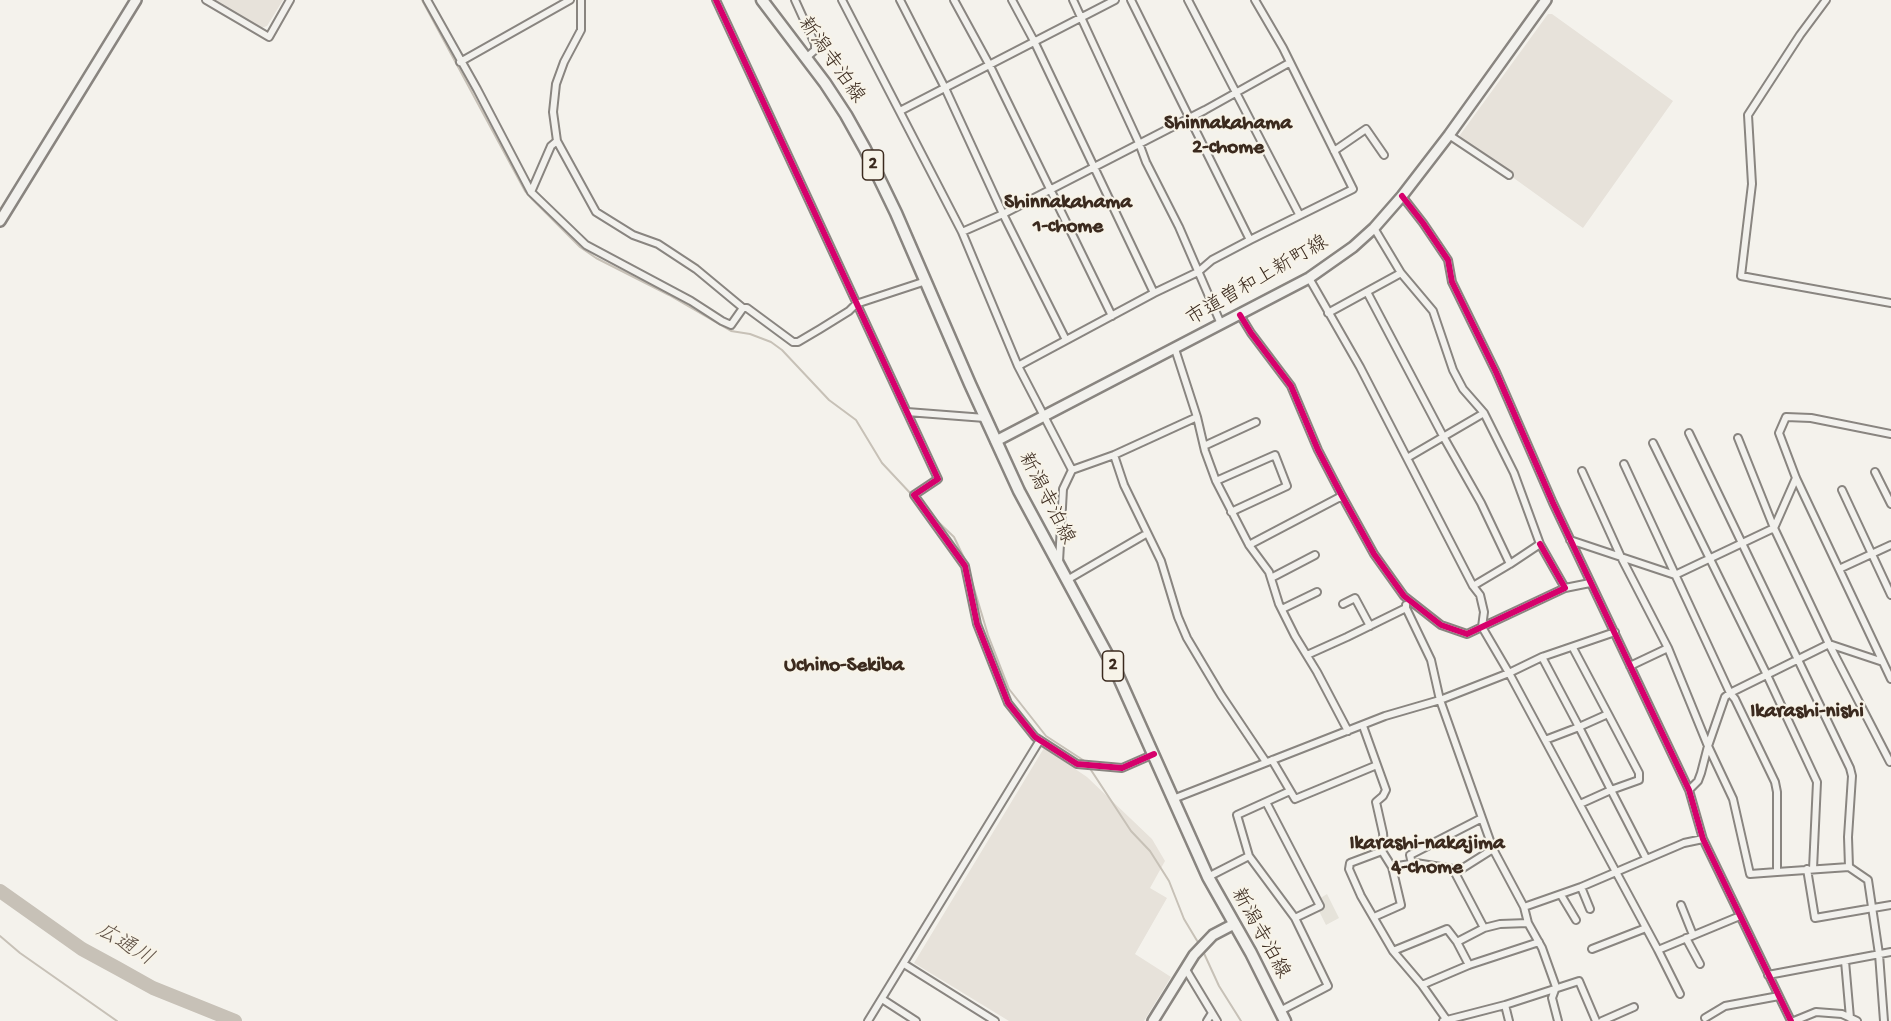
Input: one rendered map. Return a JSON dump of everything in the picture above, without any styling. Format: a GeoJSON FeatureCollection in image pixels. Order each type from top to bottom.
{"type":"FeatureCollection","features":[{"type":"Feature","properties":{"kind":"main road","name":"新潟寺泊線"},"geometry":{"type":"LineString","coordinates":[[762,0],[807,57],[846,115],[865,149],[896,213],[1019,491],[1115,669],[1208,878],[1282,1016]]}},
{"type":"Feature","properties":{"kind":"street"},"geometry":{"type":"LineString","coordinates":[[0,221],[136,0]]}},
{"type":"Feature","properties":{"kind":"street"},"geometry":{"type":"LineString","coordinates":[[206,0],[269,37],[290,0]]}},
{"type":"Feature","properties":{"kind":"street"},"geometry":{"type":"LineString","coordinates":[[427,0],[531,192],[586,245],[692,301],[722,321],[731,325],[744,308]]}},
{"type":"Feature","properties":{"kind":"street"},"geometry":{"type":"LineString","coordinates":[[460,62],[570,0]]}},
{"type":"Feature","properties":{"kind":"street"},"geometry":{"type":"LineString","coordinates":[[581,0],[581,30],[564,62],[556,84],[553,112],[557,141],[596,212],[633,235],[658,244],[696,269],[744,308],[793,342],[798,342],[820,329],[856,304],[926,281]]}},
{"type":"Feature","properties":{"kind":"street"},"geometry":{"type":"LineString","coordinates":[[716,0],[938,479],[914,495],[965,566],[976,624],[1008,703],[1035,737],[1077,764],[1122,768],[1154,754]]}},
{"type":"Feature","properties":{"kind":"street"},"geometry":{"type":"LineString","coordinates":[[795,0],[815,44],[815,50],[807,57]]}},
{"type":"Feature","properties":{"kind":"street"},"geometry":{"type":"LineString","coordinates":[[842,0],[962,232],[1018,366],[1072,470]]}},
{"type":"Feature","properties":{"kind":"street"},"geometry":{"type":"LineString","coordinates":[[900,0],[945,88],[1003,214],[1066,340]]}},
{"type":"Feature","properties":{"kind":"street"},"geometry":{"type":"LineString","coordinates":[[954,0],[990,66],[1112,316]]}},
{"type":"Feature","properties":{"kind":"street"},"geometry":{"type":"LineString","coordinates":[[1012,0],[1034,41],[1154,292]]}},
{"type":"Feature","properties":{"kind":"street"},"geometry":{"type":"LineString","coordinates":[[1073,0],[1146,162],[1179,227],[1221,324]]}},
{"type":"Feature","properties":{"kind":"street"},"geometry":{"type":"LineString","coordinates":[[900,111],[1114,0]]}},
{"type":"Feature","properties":{"kind":"street"},"geometry":{"type":"LineString","coordinates":[[1131,0],[1250,240]]}},
{"type":"Feature","properties":{"kind":"street"},"geometry":{"type":"LineString","coordinates":[[1188,0],[1299,214]]}},
{"type":"Feature","properties":{"kind":"street"},"geometry":{"type":"LineString","coordinates":[[1018,366],[1154,292],[1198,273],[1212,260],[1299,214],[1353,189],[1283,48],[1255,0]]}},
{"type":"Feature","properties":{"kind":"street","name":"市道曽和上新町線"},"geometry":{"type":"LineString","coordinates":[[996,441],[1309,278],[1353,247],[1374,228],[1402,196],[1546,0]]}},
{"type":"Feature","properties":{"kind":"street"},"geometry":{"type":"LineString","coordinates":[[1826,0],[1800,35],[1748,115],[1752,184],[1741,276],[1891,303]]}},
{"type":"Feature","properties":{"kind":"street"},"geometry":{"type":"LineString","coordinates":[[962,232],[1003,214],[1094,167],[1289,63]]}},
{"type":"Feature","properties":{"kind":"street"},"geometry":{"type":"LineString","coordinates":[[1334,151],[1366,129],[1384,155]]}},
{"type":"Feature","properties":{"kind":"street"},"geometry":{"type":"LineString","coordinates":[[1449,135],[1509,175]]}},
{"type":"Feature","properties":{"kind":"street"},"geometry":{"type":"LineString","coordinates":[[531,192],[551,146],[557,141]]}},
{"type":"Feature","properties":{"kind":"street"},"geometry":{"type":"LineString","coordinates":[[1402,196],[1424,223],[1448,260],[1452,282],[1496,372],[1590,583],[1689,790],[1704,839],[1792,1021],[1816,1012],[1842,1014],[1854,1020]]}},
{"type":"Feature","properties":{"kind":"street"},"geometry":{"type":"LineString","coordinates":[[1374,228],[1401,273],[1433,311],[1453,370],[1462,389],[1484,413],[1514,473],[1540,544],[1565,588]]}},
{"type":"Feature","properties":{"kind":"street"},"geometry":{"type":"LineString","coordinates":[[1328,313],[1401,273]]}},
{"type":"Feature","properties":{"kind":"street"},"geometry":{"type":"LineString","coordinates":[[1309,278],[1350,350],[1473,586],[1480,595],[1484,612],[1482,627],[1580,804],[1680,994]]}},
{"type":"Feature","properties":{"kind":"street"},"geometry":{"type":"LineString","coordinates":[[1367,292],[1481,503],[1510,564]]}},
{"type":"Feature","properties":{"kind":"street"},"geometry":{"type":"LineString","coordinates":[[1240,315],[1291,386],[1318,450],[1374,554],[1404,596],[1441,625],[1467,634],[1565,588],[1590,583]]}},
{"type":"Feature","properties":{"kind":"street"},"geometry":{"type":"LineString","coordinates":[[1175,349],[1216,480],[1249,544],[1269,572],[1282,609],[1295,636],[1348,731]]}},
{"type":"Feature","properties":{"kind":"street"},"geometry":{"type":"LineString","coordinates":[[907,412],[985,418]]}},
{"type":"Feature","properties":{"kind":"street"},"geometry":{"type":"LineString","coordinates":[[1407,458],[1484,413]]}},
{"type":"Feature","properties":{"kind":"street"},"geometry":{"type":"LineString","coordinates":[[1059,565],[1063,489],[1072,470],[1114,455],[1197,417]]}},
{"type":"Feature","properties":{"kind":"street"},"geometry":{"type":"LineString","coordinates":[[1891,434],[1810,418],[1786,417],[1779,433],[1796,478],[1891,679]]}},
{"type":"Feature","properties":{"kind":"street"},"geometry":{"type":"LineString","coordinates":[[1204,446],[1256,422]]}},
{"type":"Feature","properties":{"kind":"street"},"geometry":{"type":"LineString","coordinates":[[1689,433],[1850,768],[1852,776],[1848,837],[1850,867]]}},
{"type":"Feature","properties":{"kind":"street"},"geometry":{"type":"LineString","coordinates":[[1738,438],[1774,528],[1829,644],[1890,762]]}},
{"type":"Feature","properties":{"kind":"street"},"geometry":{"type":"LineString","coordinates":[[1653,443],[1817,782],[1810,869],[1815,918],[1891,904]]}},
{"type":"Feature","properties":{"kind":"street"},"geometry":{"type":"LineString","coordinates":[[1114,455],[1124,485],[1161,561],[1187,638],[1221,695],[1295,799],[1377,765]]}},
{"type":"Feature","properties":{"kind":"street"},"geometry":{"type":"LineString","coordinates":[[1216,480],[1275,455],[1287,486],[1231,512]]}},
{"type":"Feature","properties":{"kind":"street"},"geometry":{"type":"LineString","coordinates":[[1624,464],[1730,693],[1775,782],[1777,872]]}},
{"type":"Feature","properties":{"kind":"street"},"geometry":{"type":"LineString","coordinates":[[1582,471],[1621,557],[1668,648],[1708,746],[1733,799],[1750,874],[1850,867],[1868,880],[1879,954],[1884,1021]]}},
{"type":"Feature","properties":{"kind":"street"},"geometry":{"type":"LineString","coordinates":[[1875,472],[1891,504]]}},
{"type":"Feature","properties":{"kind":"street"},"geometry":{"type":"LineString","coordinates":[[1570,540],[1675,575],[1774,528],[1796,478]]}},
{"type":"Feature","properties":{"kind":"street"},"geometry":{"type":"LineString","coordinates":[[1842,490],[1891,595]]}},
{"type":"Feature","properties":{"kind":"street"},"geometry":{"type":"LineString","coordinates":[[1249,544],[1342,496]]}},
{"type":"Feature","properties":{"kind":"street"},"geometry":{"type":"LineString","coordinates":[[1067,580],[1146,534]]}},
{"type":"Feature","properties":{"kind":"street"},"geometry":{"type":"LineString","coordinates":[[1473,586],[1540,544]]}},
{"type":"Feature","properties":{"kind":"street"},"geometry":{"type":"LineString","coordinates":[[1839,569],[1891,545]]}},
{"type":"Feature","properties":{"kind":"street"},"geometry":{"type":"LineString","coordinates":[[1271,578],[1315,555]]}},
{"type":"Feature","properties":{"kind":"street"},"geometry":{"type":"LineString","coordinates":[[1282,609],[1317,592]]}},
{"type":"Feature","properties":{"kind":"street"},"geometry":{"type":"LineString","coordinates":[[1404,596],[1406,608],[1431,660],[1440,700],[1493,849],[1524,907],[1528,922],[1539,942],[1556,987],[1552,998],[1558,1021]]}},
{"type":"Feature","properties":{"kind":"street"},"geometry":{"type":"LineString","coordinates":[[1343,604],[1355,598],[1370,626]]}},
{"type":"Feature","properties":{"kind":"street"},"geometry":{"type":"LineString","coordinates":[[1307,655],[1406,608]]}},
{"type":"Feature","properties":{"kind":"street"},"geometry":{"type":"LineString","coordinates":[[1173,799],[1384,716],[1440,700],[1509,673],[1542,657],[1615,632]]}},
{"type":"Feature","properties":{"kind":"street"},"geometry":{"type":"LineString","coordinates":[[1689,790],[1698,781],[1725,697],[1730,693],[1829,644],[1883,662]]}},
{"type":"Feature","properties":{"kind":"street"},"geometry":{"type":"LineString","coordinates":[[1573,648],[1639,773],[1639,780],[1580,804]]}},
{"type":"Feature","properties":{"kind":"street"},"geometry":{"type":"LineString","coordinates":[[1630,666],[1668,648]]}},
{"type":"Feature","properties":{"kind":"street"},"geometry":{"type":"LineString","coordinates":[[1542,657],[1646,858]]}},
{"type":"Feature","properties":{"kind":"street"},"geometry":{"type":"LineString","coordinates":[[1545,740],[1608,714]]}},
{"type":"Feature","properties":{"kind":"street"},"geometry":{"type":"LineString","coordinates":[[1363,726],[1386,790],[1376,802],[1383,833],[1382,850],[1392,867],[1401,905],[1374,917]]}},
{"type":"Feature","properties":{"kind":"street"},"geometry":{"type":"LineString","coordinates":[[868,1021],[1040,740]]}},
{"type":"Feature","properties":{"kind":"street"},"geometry":{"type":"LineString","coordinates":[[1282,1016],[1328,986],[1295,918],[1249,856],[1237,815],[1290,791]]}},
{"type":"Feature","properties":{"kind":"street"},"geometry":{"type":"LineString","coordinates":[[1266,802],[1320,906],[1295,918]]}},
{"type":"Feature","properties":{"kind":"street"},"geometry":{"type":"LineString","coordinates":[[1412,864],[1410,855],[1482,818]]}},
{"type":"Feature","properties":{"kind":"street"},"geometry":{"type":"LineString","coordinates":[[1524,907],[1562,895],[1684,843],[1704,839]]}},
{"type":"Feature","properties":{"kind":"street"},"geometry":{"type":"LineString","coordinates":[[1455,873],[1493,849]]}},
{"type":"Feature","properties":{"kind":"street"},"geometry":{"type":"LineString","coordinates":[[1382,850],[1350,863],[1349,868],[1361,896],[1393,951],[1422,986],[1444,1020],[1462,1019],[1579,981],[1596,1021]]}},
{"type":"Feature","properties":{"kind":"street"},"geometry":{"type":"LineString","coordinates":[[1208,878],[1249,856]]}},
{"type":"Feature","properties":{"kind":"street"},"geometry":{"type":"LineString","coordinates":[[1392,867],[1412,864],[1453,869],[1484,928]]}},
{"type":"Feature","properties":{"kind":"street"},"geometry":{"type":"LineString","coordinates":[[1581,887],[1590,909]]}},
{"type":"Feature","properties":{"kind":"street"},"geometry":{"type":"LineString","coordinates":[[1562,895],[1576,920]]}},
{"type":"Feature","properties":{"kind":"street"},"geometry":{"type":"LineString","coordinates":[[1681,905],[1693,935]]}},
{"type":"Feature","properties":{"kind":"street"},"geometry":{"type":"LineString","coordinates":[[1658,950],[1740,916]]}},
{"type":"Feature","properties":{"kind":"street"},"geometry":{"type":"LineString","coordinates":[[1457,942],[1484,928],[1500,924],[1528,922]]}},
{"type":"Feature","properties":{"kind":"street"},"geometry":{"type":"LineString","coordinates":[[1153,1021],[1185,967],[1204,943],[1213,935],[1234,924]]}},
{"type":"Feature","properties":{"kind":"street"},"geometry":{"type":"LineString","coordinates":[[1592,949],[1646,928]]}},
{"type":"Feature","properties":{"kind":"street"},"geometry":{"type":"LineString","coordinates":[[1393,951],[1448,929],[1469,965]]}},
{"type":"Feature","properties":{"kind":"street"},"geometry":{"type":"LineString","coordinates":[[1686,938],[1700,964]]}},
{"type":"Feature","properties":{"kind":"street"},"geometry":{"type":"LineString","coordinates":[[1422,986],[1469,965],[1539,942]]}},
{"type":"Feature","properties":{"kind":"street"},"geometry":{"type":"LineString","coordinates":[[1768,975],[1891,952]]}},
{"type":"Feature","properties":{"kind":"street"},"geometry":{"type":"LineString","coordinates":[[1845,961],[1854,1020]]}},
{"type":"Feature","properties":{"kind":"street"},"geometry":{"type":"LineString","coordinates":[[904,964],[995,1021]]}},
{"type":"Feature","properties":{"kind":"street"},"geometry":{"type":"LineString","coordinates":[[1185,967],[1217,1021]]}},
{"type":"Feature","properties":{"kind":"street"},"geometry":{"type":"LineString","coordinates":[[1881,987],[1891,986]]}},
{"type":"Feature","properties":{"kind":"street"},"geometry":{"type":"LineString","coordinates":[[1705,1018],[1725,1006],[1779,996]]}},
{"type":"Feature","properties":{"kind":"street"},"geometry":{"type":"LineString","coordinates":[[882,999],[916,1021]]}},
{"type":"Feature","properties":{"kind":"street"},"geometry":{"type":"LineString","coordinates":[[1505,1005],[1509,1021]]}},
{"type":"Feature","properties":{"kind":"street"},"geometry":{"type":"LineString","coordinates":[[1602,1021],[1634,1007]]}},
{"type":"Feature","properties":{"kind":"street"},"geometry":{"type":"LineString","coordinates":[[1207,1021],[1212,1013]]}},
{"type":"Feature","properties":{"kind":"street"},"geometry":{"type":"LineString","coordinates":[[1714,1013],[1717,1021]]}},
{"type":"Feature","properties":{"kind":"shaded area"},"geometry":{"type":"Polygon","coordinates":[[[215,0],[283,0],[267,26],[261,28],[215,0]]]}},
{"type":"Feature","properties":{"kind":"shaded area"},"geometry":{"type":"Polygon","coordinates":[[[1548,14],[1552,14],[1673,101],[1583,228],[1461,140],[1460,135],[1548,14]]]}},
{"type":"Feature","properties":{"kind":"shaded area"},"geometry":{"type":"Polygon","coordinates":[[[1044,748],[1087,777],[1152,839],[1165,861],[1150,888],[1167,898],[1135,954],[1171,977],[1144,1021],[1009,1021],[914,963],[1044,748]]]}},
{"type":"Feature","properties":{"kind":"shaded area"},"geometry":{"type":"Polygon","coordinates":[[[1327,894],[1339,918],[1326,925],[1319,911],[1323,908],[1319,899],[1327,894]]]}},
{"type":"Feature","properties":{"kind":"waterway"},"geometry":{"type":"LineString","coordinates":[[422,0],[525,191],[532,199],[580,247],[596,258],[669,295],[731,331],[750,334],[771,342],[782,350],[829,400],[856,420],[882,463],[912,495]]}},
{"type":"Feature","properties":{"kind":"waterway"},"geometry":{"type":"LineString","coordinates":[[932,516],[954,537],[967,564]]}},
{"type":"Feature","properties":{"kind":"waterway"},"geometry":{"type":"LineString","coordinates":[[970,575],[988,635],[1009,689],[1046,736],[1086,762]]}},
{"type":"Feature","properties":{"kind":"waterway"},"geometry":{"type":"LineString","coordinates":[[1089,767],[1131,831],[1150,851],[1169,881],[1184,919],[1199,944]]}},
{"type":"Feature","properties":{"kind":"waterway","name":"広通川"},"geometry":{"type":"LineString","coordinates":[[0,891],[82,949],[153,988],[235,1021]]}},
{"type":"Feature","properties":{"kind":"waterway"},"geometry":{"type":"LineString","coordinates":[[0,936],[20,953],[117,1021]]}},
{"type":"Feature","properties":{"kind":"waterway"},"geometry":{"type":"LineString","coordinates":[[1202,949],[1219,986],[1241,1021]]}},
{"type":"Feature","properties":{"kind":"cycle path"},"geometry":{"type":"LineString","coordinates":[[716,0],[938,479],[914,495],[965,566],[977,624],[1008,703],[1035,737],[1077,764],[1122,768],[1154,754]]}},
{"type":"Feature","properties":{"kind":"cycle path"},"geometry":{"type":"LineString","coordinates":[[1402,196],[1448,260],[1452,282],[1496,372],[1553,503],[1689,790],[1703,839],[1791,1021]]}},
{"type":"Feature","properties":{"kind":"cycle path"},"geometry":{"type":"LineString","coordinates":[[1240,315],[1291,386],[1318,450],[1374,554],[1404,596],[1441,625],[1467,634],[1565,588],[1540,544]]}},
{"type":"Feature","properties":{"kind":"district","name":"Shinnakahama 2-chome"},"geometry":{"type":"Point","coordinates":[1228,137]}},
{"type":"Feature","properties":{"kind":"district","name":"Shinnakahama 1-chome"},"geometry":{"type":"Point","coordinates":[1068,216]}},
{"type":"Feature","properties":{"kind":"district","name":"Uchino-Sekiba"},"geometry":{"type":"Point","coordinates":[844,667]}},
{"type":"Feature","properties":{"kind":"district","name":"Ikarashi-nishi"},"geometry":{"type":"Point","coordinates":[1807,713]}},
{"type":"Feature","properties":{"kind":"district","name":"Ikarashi-nakajima 4-chome"},"geometry":{"type":"Point","coordinates":[1427,857]}}]}
